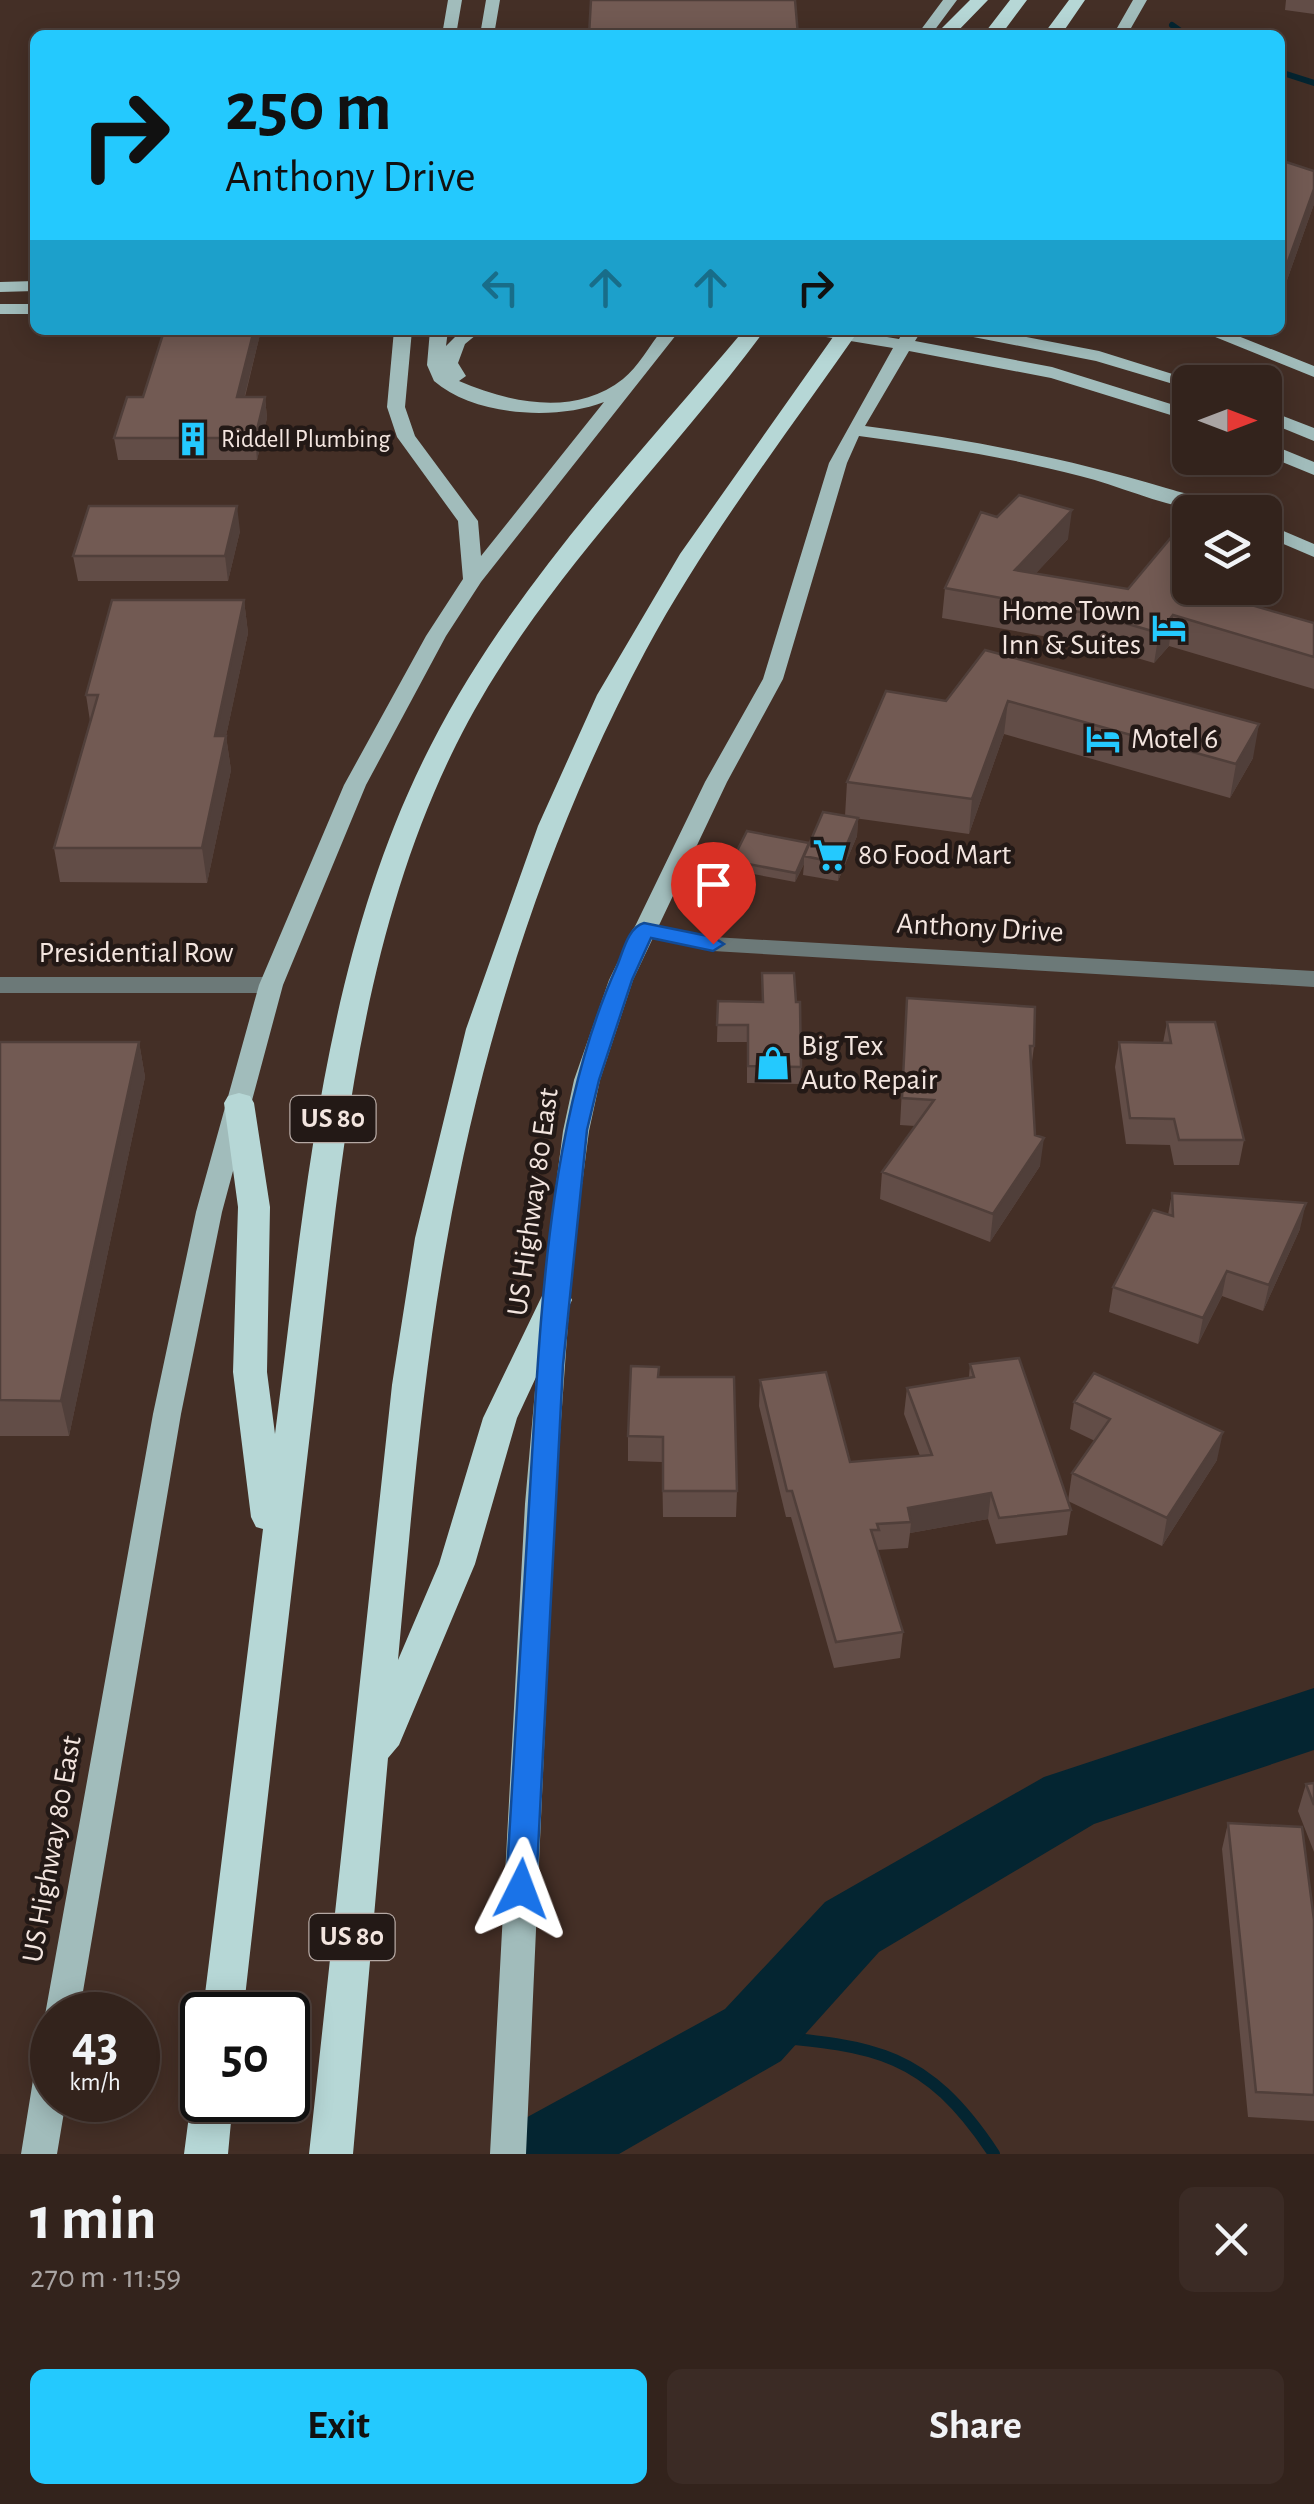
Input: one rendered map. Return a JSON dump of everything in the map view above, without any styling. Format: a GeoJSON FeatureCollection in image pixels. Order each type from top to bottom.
{"type":"FeatureCollection","features":[{"type":"Feature","properties":{"kind":"highway"},"geometry":{"type":"LineString","coordinates":[[949,30],[980,0]]}},
{"type":"Feature","properties":{"kind":"highway"},"geometry":{"type":"LineString","coordinates":[[996,30],[1019,0]]}},
{"type":"Feature","properties":{"kind":"highway"},"geometry":{"type":"LineString","coordinates":[[1055,30],[1076,0]]}},
{"type":"Feature","properties":{"kind":"highway"},"geometry":{"type":"LineString","coordinates":[[1080,30],[1084,0]]}},
{"type":"Feature","properties":{"kind":"highway","name":"US 80"},"geometry":{"type":"LineString","coordinates":[[225,1992],[274,1560],[324,1174],[345,1054],[370,946],[414,812],[452,733],[497,655],[556,572],[751,335]]}},
{"type":"Feature","properties":{"kind":"highway","name":"US 80"},"geometry":{"type":"LineString","coordinates":[[332,2154],[408,1377],[458,1113],[524,896],[610,694],[726,507],[846,335]]}},
{"type":"Feature","properties":{"kind":"highway"},"geometry":{"type":"LineString","coordinates":[[239,1103],[254,1207],[250,1372],[274,1560]]}},
{"type":"Feature","properties":{"kind":"highway"},"geometry":{"type":"LineString","coordinates":[[367,1775],[457,1564],[500,1418],[556,1300]]}},
{"type":"Feature","properties":{"kind":"highway"},"geometry":{"type":"LineString","coordinates":[[206,2154],[210,2122]]}},
{"type":"Feature","properties":{"kind":"main road"},"geometry":{"type":"LineString","coordinates":[[450,30],[454,0]]}},
{"type":"Feature","properties":{"kind":"main road"},"geometry":{"type":"LineString","coordinates":[[488,30],[493,0]]}},
{"type":"Feature","properties":{"kind":"main road"},"geometry":{"type":"LineString","coordinates":[[928,30],[950,0]]}},
{"type":"Feature","properties":{"kind":"main road"},"geometry":{"type":"LineString","coordinates":[[1123,30],[1140,0]]}},
{"type":"Feature","properties":{"kind":"main road"},"geometry":{"type":"LineString","coordinates":[[0,286],[30,286]]}},
{"type":"Feature","properties":{"kind":"main road"},"geometry":{"type":"LineString","coordinates":[[0,309],[30,309]]}},
{"type":"Feature","properties":{"kind":"main road"},"geometry":{"type":"LineString","coordinates":[[403,335],[396,407],[406,437],[468,521],[473,579]]}},
{"type":"Feature","properties":{"kind":"main road"},"geometry":{"type":"LineString","coordinates":[[439,335],[436,365],[443,380],[500,404],[558,408],[606,396],[637,372]]}},
{"type":"Feature","properties":{"kind":"main road"},"geometry":{"type":"LineString","coordinates":[[465,388],[449,363],[457,341],[466,335]]}},
{"type":"Feature","properties":{"kind":"main road","name":"US Highway 80 East"},"geometry":{"type":"LineString","coordinates":[[66,1992],[167,1414],[209,1212],[271,985],[355,785],[436,636],[473,579],[668,335]]}},
{"type":"Feature","properties":{"kind":"main road"},"geometry":{"type":"LineString","coordinates":[[843,335],[1022,366],[1096,384],[1172,410]]}},
{"type":"Feature","properties":{"kind":"main road","name":"US Highway 80 East"},"geometry":{"type":"LineString","coordinates":[[508,2154],[540,1504],[556,1300],[576,1130],[587,1080],[621,980],[644,930],[773,679],[838,463],[853,430],[910,335]]}},
{"type":"Feature","properties":{"kind":"main road"},"geometry":{"type":"LineString","coordinates":[[992,335],[1099,356],[1172,378]]}},
{"type":"Feature","properties":{"kind":"main road"},"geometry":{"type":"LineString","coordinates":[[1221,335],[1314,372]]}},
{"type":"Feature","properties":{"kind":"main road"},"geometry":{"type":"LineString","coordinates":[[1282,421],[1314,435]]}},
{"type":"Feature","properties":{"kind":"main road"},"geometry":{"type":"LineString","coordinates":[[853,430],[1021,454],[1172,496]]}},
{"type":"Feature","properties":{"kind":"main road"},"geometry":{"type":"LineString","coordinates":[[1282,455],[1314,469]]}},
{"type":"Feature","properties":{"kind":"main road"},"geometry":{"type":"LineString","coordinates":[[1282,537],[1314,552]]}},
{"type":"Feature","properties":{"kind":"main road"},"geometry":{"type":"LineString","coordinates":[[39,2154],[44,2122]]}},
{"type":"Feature","properties":{"kind":"street","name":"Anthony Drive"},"geometry":{"type":"LineString","coordinates":[[644,930],[725,945],[1314,979]]}},
{"type":"Feature","properties":{"kind":"street","name":"Presidential Row"},"geometry":{"type":"LineString","coordinates":[[0,985],[271,985]]}},
{"type":"Feature","properties":{"kind":"building"},"geometry":{"type":"Polygon","coordinates":[[[591,0],[795,0],[798,30],[589,30],[591,0]]]}},
{"type":"Feature","properties":{"kind":"building"},"geometry":{"type":"Polygon","coordinates":[[[1285,162],[1314,171],[1314,189],[1286,267],[1285,162]]]}},
{"type":"Feature","properties":{"kind":"building"},"geometry":{"type":"Polygon","coordinates":[[[163,335],[253,335],[237,397],[265,397],[255,438],[114,438],[127,397],[143,397],[163,335]]]}},
{"type":"Feature","properties":{"kind":"building"},"geometry":{"type":"Polygon","coordinates":[[[1019,495],[1072,510],[1015,570],[1128,589],[1172,536],[1172,605],[1251,605],[1314,623],[1314,657],[1173,615],[1159,633],[1097,615],[945,588],[981,512],[997,517],[1019,495]]]}},
{"type":"Feature","properties":{"kind":"building"},"geometry":{"type":"Polygon","coordinates":[[[89,506],[237,506],[225,556],[73,556],[89,506]]]}},
{"type":"Feature","properties":{"kind":"building"},"geometry":{"type":"Polygon","coordinates":[[[112,600],[244,600],[215,736],[226,736],[202,848],[54,848],[98,695],[86,695],[112,600]]]}},
{"type":"Feature","properties":{"kind":"building"},"geometry":{"type":"Polygon","coordinates":[[[985,650],[1259,724],[1236,764],[1008,701],[972,799],[847,782],[886,691],[946,701],[985,650]]]}},
{"type":"Feature","properties":{"kind":"building"},"geometry":{"type":"Polygon","coordinates":[[[823,812],[858,818],[839,863],[804,856],[823,812]]]}},
{"type":"Feature","properties":{"kind":"building"},"geometry":{"type":"Polygon","coordinates":[[[747,831],[809,843],[796,873],[732,861],[747,831]]]}},
{"type":"Feature","properties":{"kind":"building"},"geometry":{"type":"Polygon","coordinates":[[[762,973],[794,973],[796,1002],[800,1002],[801,1067],[748,1066],[748,1025],[717,1025],[718,1001],[763,1002],[762,973]]]}},
{"type":"Feature","properties":{"kind":"building"},"geometry":{"type":"Polygon","coordinates":[[[907,998],[1035,1007],[1034,1046],[1030,1046],[1035,1135],[1044,1138],[993,1214],[882,1172],[934,1100],[902,1098],[907,998]]]}},
{"type":"Feature","properties":{"kind":"building"},"geometry":{"type":"Polygon","coordinates":[[[1167,1022],[1215,1022],[1244,1140],[1179,1140],[1174,1119],[1130,1118],[1119,1042],[1171,1043],[1167,1022]]]}},
{"type":"Feature","properties":{"kind":"building"},"geometry":{"type":"Polygon","coordinates":[[[0,1042],[139,1042],[61,1401],[0,1400],[0,1042]]]}},
{"type":"Feature","properties":{"kind":"building"},"geometry":{"type":"Polygon","coordinates":[[[1172,1193],[1306,1203],[1269,1285],[1227,1271],[1203,1318],[1113,1287],[1153,1210],[1173,1216],[1172,1193]]]}},
{"type":"Feature","properties":{"kind":"building"},"geometry":{"type":"Polygon","coordinates":[[[1019,1358],[1071,1510],[999,1518],[991,1493],[908,1508],[911,1522],[877,1524],[879,1530],[871,1530],[903,1632],[836,1642],[792,1491],[787,1491],[760,1380],[826,1372],[850,1462],[932,1455],[907,1388],[974,1377],[970,1364],[1019,1358]]]}},
{"type":"Feature","properties":{"kind":"building"},"geometry":{"type":"Polygon","coordinates":[[[631,1366],[659,1367],[658,1377],[734,1377],[737,1491],[663,1491],[663,1437],[628,1436],[631,1366]]]}},
{"type":"Feature","properties":{"kind":"building"},"geometry":{"type":"Polygon","coordinates":[[[1094,1373],[1223,1432],[1167,1518],[1072,1473],[1110,1419],[1074,1402],[1094,1373]]]}},
{"type":"Feature","properties":{"kind":"building"},"geometry":{"type":"Polygon","coordinates":[[[1314,1783],[1314,1805],[1306,1784],[1314,1783]]]}},
{"type":"Feature","properties":{"kind":"building"},"geometry":{"type":"Polygon","coordinates":[[[1228,1823],[1302,1827],[1314,1920],[1314,2095],[1256,2092],[1228,1823]]]}},
{"type":"Feature","properties":{"kind":"waterway"},"geometry":{"type":"LineString","coordinates":[[1172,25],[1179,30]]}},
{"type":"Feature","properties":{"kind":"waterway"},"geometry":{"type":"LineString","coordinates":[[1285,74],[1314,83]]}},
{"type":"Feature","properties":{"kind":"waterway"},"geometry":{"type":"LineString","coordinates":[[540,2154],[753,2035],[852,1927],[1070,1800],[1314,1719]]}},
{"type":"Feature","properties":{"kind":"waterway"},"geometry":{"type":"LineString","coordinates":[[753,2035],[830,2043],[891,2058],[918,2072],[943,2092],[994,2154]]}},
{"type":"Feature","properties":{"kind":"place","name":"Riddell Plumbing"},"geometry":{"type":"Point","coordinates":[193,439]}},
{"type":"Feature","properties":{"kind":"place","name":"Home Town Inn & Suites"},"geometry":{"type":"Point","coordinates":[1169,628]}},
{"type":"Feature","properties":{"kind":"place","name":"Motel 6"},"geometry":{"type":"Point","coordinates":[1103,739]}},
{"type":"Feature","properties":{"kind":"place","name":"80 Food Mart"},"geometry":{"type":"Point","coordinates":[830,855]}},
{"type":"Feature","properties":{"kind":"place","name":"Big Tex Auto Repair"},"geometry":{"type":"Point","coordinates":[773,1063]}},
{"type":"Feature","properties":{"kind":"route"},"geometry":{"type":"LineString","coordinates":[[521,1889],[550,1365],[576,1130],[587,1080],[621,980],[644,930],[713,944]]}}]}
